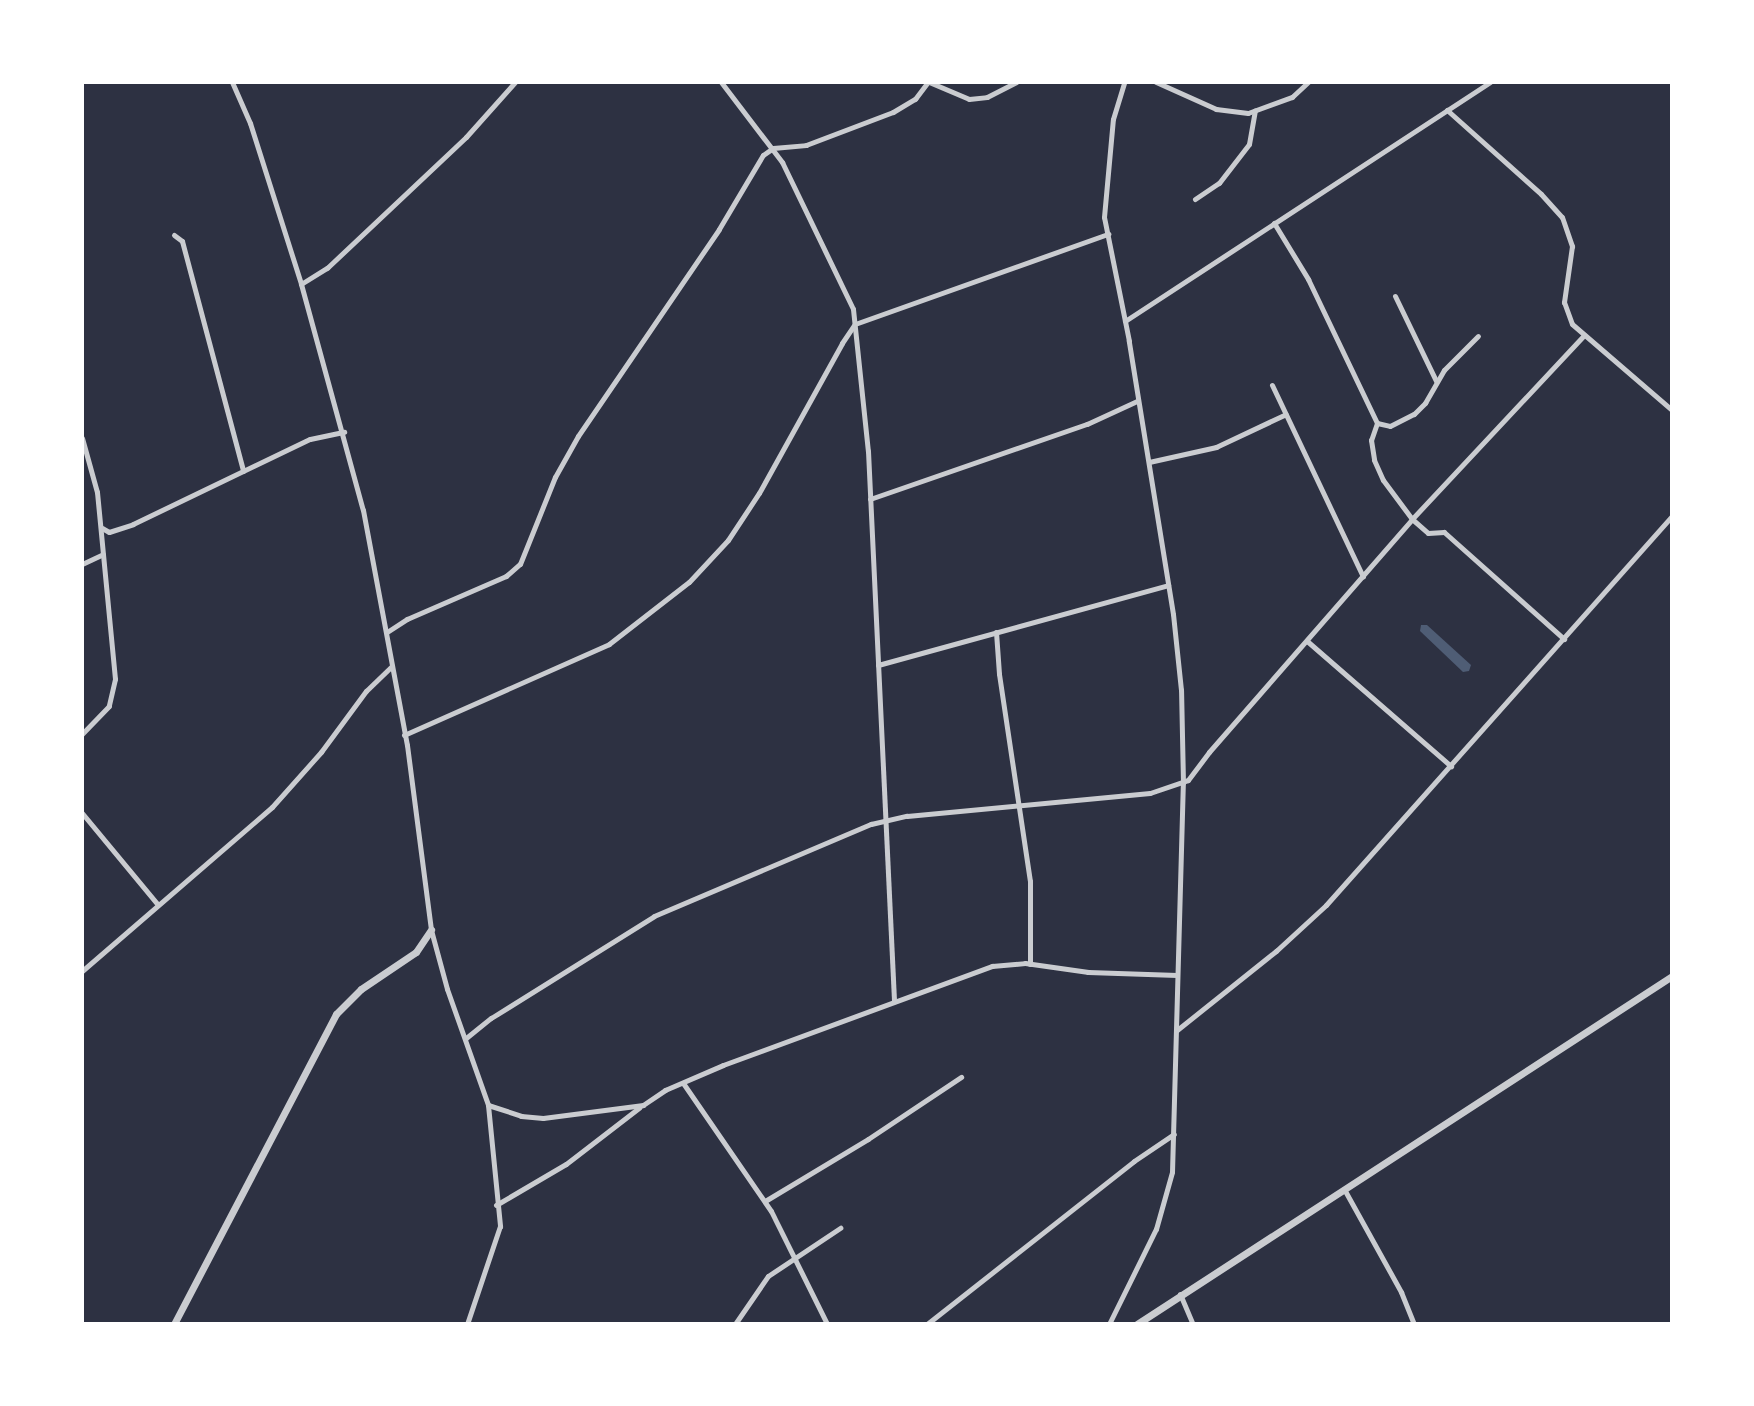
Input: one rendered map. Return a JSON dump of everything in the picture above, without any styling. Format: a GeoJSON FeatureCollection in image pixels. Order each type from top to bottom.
{"type":"FeatureCollection","features":[{"type":"Feature","properties":{"kind":"street"},"geometry":{"type":"LineString","coordinates":[[232,82],[250,123],[344,432],[368,528],[387,632],[431,930],[488,1105],[500,1226],[467,1324]]}},
{"type":"Feature","properties":{"kind":"street"},"geometry":{"type":"LineString","coordinates":[[301,284],[327,268],[466,137],[515,82]]}},
{"type":"Feature","properties":{"kind":"street"},"geometry":{"type":"LineString","coordinates":[[721,82],[773,148],[849,298],[855,324],[870,499],[894,1001]]}},
{"type":"Feature","properties":{"kind":"street"},"geometry":{"type":"LineString","coordinates":[[387,632],[407,619],[506,576],[520,564],[555,477],[578,436],[740,197],[763,155],[773,148],[795,148],[893,112],[915,99],[928,82],[953,95],[969,99],[987,97],[1016,82]]}},
{"type":"Feature","properties":{"kind":"street"},"geometry":{"type":"LineString","coordinates":[[1109,1324],[1132,1282],[1165,1202],[1175,1133],[1183,783],[1181,690],[1168,585],[1104,210],[1111,138],[1124,82]]}},
{"type":"Feature","properties":{"kind":"street"},"geometry":{"type":"LineString","coordinates":[[1156,82],[1216,109],[1255,111],[1292,97],[1308,82]]}},
{"type":"Feature","properties":{"kind":"street"},"geometry":{"type":"LineString","coordinates":[[1125,321],[1490,82]]}},
{"type":"Feature","properties":{"kind":"street"},"geometry":{"type":"LineString","coordinates":[[1447,110],[1541,194],[1562,217],[1572,246],[1565,312],[1584,335],[1672,410]]}},
{"type":"Feature","properties":{"kind":"street"},"geometry":{"type":"LineString","coordinates":[[1195,199],[1219,183],[1249,144],[1255,111]]}},
{"type":"Feature","properties":{"kind":"street"},"geometry":{"type":"LineString","coordinates":[[1274,223],[1308,279],[1377,423],[1371,440],[1374,460],[1383,480],[1412,519],[1428,533],[1444,532],[1564,639]]}},
{"type":"Feature","properties":{"kind":"street"},"geometry":{"type":"LineString","coordinates":[[404,735],[609,644],[678,592],[728,540],[855,324],[1108,234]]}},
{"type":"Feature","properties":{"kind":"street"},"geometry":{"type":"LineString","coordinates":[[174,235],[182,241],[243,471]]}},
{"type":"Feature","properties":{"kind":"street"},"geometry":{"type":"LineString","coordinates":[[1395,296],[1437,382]]}},
{"type":"Feature","properties":{"kind":"street"},"geometry":{"type":"LineString","coordinates":[[466,1038],[491,1018],[654,916],[887,820],[1150,793],[1183,783],[1412,519],[1584,335]]}},
{"type":"Feature","properties":{"kind":"street"},"geometry":{"type":"LineString","coordinates":[[1377,423],[1390,426],[1414,414],[1425,403],[1444,370],[1478,336]]}},
{"type":"Feature","properties":{"kind":"street"},"geometry":{"type":"LineString","coordinates":[[1272,385],[1363,577]]}},
{"type":"Feature","properties":{"kind":"street"},"geometry":{"type":"LineString","coordinates":[[870,499],[1087,424],[1137,401]]}},
{"type":"Feature","properties":{"kind":"street"},"geometry":{"type":"LineString","coordinates":[[1149,462],[1216,447],[1286,414]]}},
{"type":"Feature","properties":{"kind":"street"},"geometry":{"type":"LineString","coordinates":[[102,528],[109,532],[133,524],[318,435],[344,432]]}},
{"type":"Feature","properties":{"kind":"street"},"geometry":{"type":"LineString","coordinates":[[82,438],[97,492],[102,528],[113,640],[114,691],[109,706],[82,734]]}},
{"type":"Feature","properties":{"kind":"street"},"geometry":{"type":"LineString","coordinates":[[1176,1030],[1310,922],[1672,516]]}},
{"type":"Feature","properties":{"kind":"street"},"geometry":{"type":"LineString","coordinates":[[82,564],[103,554]]}},
{"type":"Feature","properties":{"kind":"street"},"geometry":{"type":"LineString","coordinates":[[878,665],[1168,585]]}},
{"type":"Feature","properties":{"kind":"street"},"geometry":{"type":"LineString","coordinates":[[996,632],[999,674],[1031,899],[1030,964]]}},
{"type":"Feature","properties":{"kind":"street"},"geometry":{"type":"LineString","coordinates":[[1307,641],[1451,766]]}},
{"type":"Feature","properties":{"kind":"street"},"geometry":{"type":"LineString","coordinates":[[82,971],[272,807],[321,752],[366,691],[392,666]]}},
{"type":"Feature","properties":{"kind":"street"},"geometry":{"type":"LineString","coordinates":[[82,813],[158,905]]}},
{"type":"Feature","properties":{"kind":"street"},"geometry":{"type":"LineString","coordinates":[[174,1324],[336,1014],[361,989],[416,952],[431,930]]}},
{"type":"Feature","properties":{"kind":"street"},"geometry":{"type":"LineString","coordinates":[[496,1205],[566,1164],[643,1105],[683,1083],[981,968],[1030,964],[1088,972],[1177,975]]}},
{"type":"Feature","properties":{"kind":"street"},"geometry":{"type":"LineString","coordinates":[[1137,1324],[1180,1293],[1672,976]]}},
{"type":"Feature","properties":{"kind":"street"},"geometry":{"type":"LineString","coordinates":[[765,1201],[868,1139],[961,1077]]}},
{"type":"Feature","properties":{"kind":"street"},"geometry":{"type":"LineString","coordinates":[[683,1083],[765,1201],[827,1324]]}},
{"type":"Feature","properties":{"kind":"street"},"geometry":{"type":"LineString","coordinates":[[488,1105],[521,1116],[543,1118],[643,1105]]}},
{"type":"Feature","properties":{"kind":"street"},"geometry":{"type":"LineString","coordinates":[[927,1324],[1134,1161],[1175,1133]]}},
{"type":"Feature","properties":{"kind":"street"},"geometry":{"type":"LineString","coordinates":[[1344,1189],[1401,1292],[1414,1324]]}},
{"type":"Feature","properties":{"kind":"street"},"geometry":{"type":"LineString","coordinates":[[735,1324],[768,1276],[840,1228]]}},
{"type":"Feature","properties":{"kind":"street"},"geometry":{"type":"LineString","coordinates":[[1180,1293],[1193,1324]]}},
{"type":"Feature","properties":{"kind":"water"},"geometry":{"type":"Polygon","coordinates":[[[1421,625],[1427,625],[1471,665],[1469,671],[1463,672],[1420,631],[1421,625]]]}}]}
